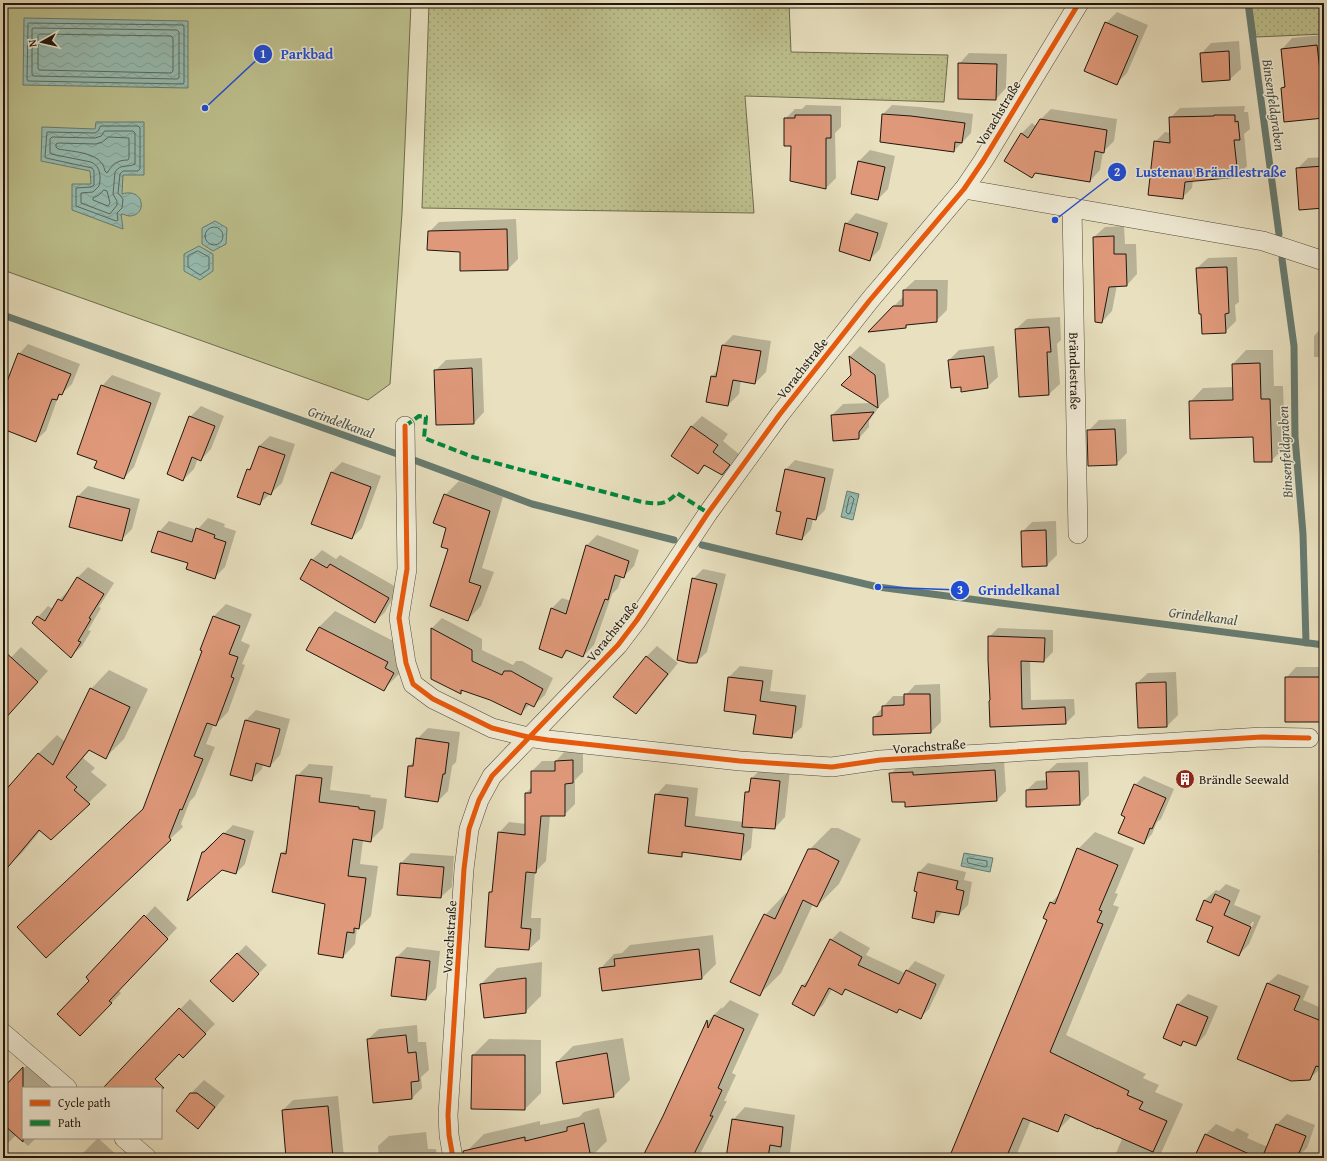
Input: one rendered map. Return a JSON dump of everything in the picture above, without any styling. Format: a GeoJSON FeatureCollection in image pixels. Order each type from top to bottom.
{"type":"FeatureCollection","features":[{"type":"Feature","properties":{"kind":"street","name":"Vorachstraße"},"geometry":{"type":"LineString","coordinates":[[453,1158],[448,1115],[464,869],[469,829],[479,800],[492,776],[623,639],[708,512],[780,414],[870,300],[964,189],[983,161],[1079,3]]}},
{"type":"Feature","properties":{"kind":"street"},"geometry":{"type":"LineString","coordinates":[[964,189],[1263,242],[1324,261]]}},
{"type":"Feature","properties":{"kind":"street","name":"Brändlestraße"},"geometry":{"type":"LineString","coordinates":[[1072,207],[1078,534]]}},
{"type":"Feature","properties":{"kind":"street","name":"Vorachstraße"},"geometry":{"type":"LineString","coordinates":[[405,433],[407,569],[400,618],[406,663],[413,684],[433,699],[492,728],[528,737],[740,761],[832,767],[880,760],[978,754],[1262,737],[1309,738]]}},
{"type":"Feature","properties":{"kind":"street"},"geometry":{"type":"LineString","coordinates":[[3,1033],[66,1087]]}},
{"type":"Feature","properties":{"kind":"street"},"geometry":{"type":"LineString","coordinates":[[125,1139],[147,1158]]}},
{"type":"Feature","properties":{"kind":"green space"},"geometry":{"type":"Polygon","coordinates":[[[3,3],[411,3],[402,213],[390,384],[368,400],[3,270],[3,3]]]}},
{"type":"Feature","properties":{"kind":"green space"},"geometry":{"type":"Polygon","coordinates":[[[429,3],[789,3],[791,52],[948,55],[944,102],[745,96],[754,213],[422,208],[429,3]]]}},
{"type":"Feature","properties":{"kind":"green space"},"geometry":{"type":"Polygon","coordinates":[[[1251,3],[1324,3],[1324,34],[1256,37],[1251,3]]]}},
{"type":"Feature","properties":{"kind":"water"},"geometry":{"type":"Polygon","coordinates":[[[24,18],[188,21],[188,88],[23,85],[24,18]]]}},
{"type":"Feature","properties":{"kind":"water"},"geometry":{"type":"Polygon","coordinates":[[[96,122],[144,122],[144,175],[123,175],[122,194],[135,194],[141,202],[141,207],[136,214],[130,216],[121,214],[123,229],[72,210],[72,184],[91,184],[90,171],[41,161],[42,127],[95,129],[96,122]]]}},
{"type":"Feature","properties":{"kind":"water"},"geometry":{"type":"Polygon","coordinates":[[[215,221],[227,228],[226,244],[213,251],[202,244],[202,228],[215,221]]]}},
{"type":"Feature","properties":{"kind":"water"},"geometry":{"type":"Polygon","coordinates":[[[199,246],[213,254],[213,271],[200,280],[184,271],[184,254],[199,246]]]}},
{"type":"Feature","properties":{"kind":"water"},"geometry":{"type":"Polygon","coordinates":[[[847,491],[859,494],[853,520],[841,517],[847,491]]]}},
{"type":"Feature","properties":{"kind":"water"},"geometry":{"type":"Polygon","coordinates":[[[964,853],[993,858],[990,872],[961,866],[964,853]]]}},
{"type":"Feature","properties":{"kind":"building"},"geometry":{"type":"Polygon","coordinates":[[[1105,22],[1138,36],[1117,85],[1084,71],[1105,22]]]}},
{"type":"Feature","properties":{"kind":"building"},"geometry":{"type":"Polygon","coordinates":[[[1317,45],[1324,105],[1324,118],[1284,122],[1281,88],[1285,87],[1281,49],[1317,45]]]}},
{"type":"Feature","properties":{"kind":"building"},"geometry":{"type":"Polygon","coordinates":[[[1229,51],[1230,80],[1202,82],[1200,53],[1229,51]]]}},
{"type":"Feature","properties":{"kind":"building"},"geometry":{"type":"Polygon","coordinates":[[[958,63],[997,64],[996,100],[958,99],[958,63]]]}},
{"type":"Feature","properties":{"kind":"building"},"geometry":{"type":"Polygon","coordinates":[[[882,114],[965,123],[962,143],[955,142],[954,152],[880,142],[882,114]]]}},
{"type":"Feature","properties":{"kind":"building"},"geometry":{"type":"Polygon","coordinates":[[[795,115],[831,115],[831,138],[826,138],[826,189],[790,181],[791,146],[784,146],[784,118],[795,118],[795,115]]]}},
{"type":"Feature","properties":{"kind":"building"},"geometry":{"type":"Polygon","coordinates":[[[1235,115],[1235,122],[1238,121],[1240,140],[1234,140],[1238,177],[1185,182],[1183,199],[1148,195],[1154,141],[1170,143],[1169,117],[1235,115]]]}},
{"type":"Feature","properties":{"kind":"building"},"geometry":{"type":"Polygon","coordinates":[[[1040,119],[1107,130],[1104,153],[1095,151],[1090,182],[1035,173],[1032,178],[1004,161],[1021,133],[1028,138],[1040,119]]]}},
{"type":"Feature","properties":{"kind":"building"},"geometry":{"type":"Polygon","coordinates":[[[858,161],[885,167],[878,200],[851,194],[858,161]]]}},
{"type":"Feature","properties":{"kind":"building"},"geometry":{"type":"Polygon","coordinates":[[[1324,166],[1324,208],[1299,210],[1296,168],[1324,166]]]}},
{"type":"Feature","properties":{"kind":"building"},"geometry":{"type":"Polygon","coordinates":[[[845,223],[878,233],[870,261],[839,251],[845,223]]]}},
{"type":"Feature","properties":{"kind":"building"},"geometry":{"type":"Polygon","coordinates":[[[507,229],[508,270],[460,271],[460,252],[427,250],[428,231],[507,229]]]}},
{"type":"Feature","properties":{"kind":"building"},"geometry":{"type":"Polygon","coordinates":[[[1114,236],[1114,254],[1126,254],[1127,286],[1109,287],[1102,323],[1095,322],[1093,237],[1114,236]]]}},
{"type":"Feature","properties":{"kind":"building"},"geometry":{"type":"Polygon","coordinates":[[[1227,267],[1229,313],[1225,314],[1226,333],[1202,334],[1196,268],[1227,267]]]}},
{"type":"Feature","properties":{"kind":"building"},"geometry":{"type":"Polygon","coordinates":[[[903,290],[937,290],[937,322],[906,325],[906,328],[868,332],[893,306],[903,306],[903,290]]]}},
{"type":"Feature","properties":{"kind":"building"},"geometry":{"type":"Polygon","coordinates":[[[1049,327],[1051,352],[1047,352],[1049,395],[1019,397],[1015,329],[1049,327]]]}},
{"type":"Feature","properties":{"kind":"building"},"geometry":{"type":"Polygon","coordinates":[[[722,345],[761,351],[755,384],[733,380],[728,406],[706,402],[711,376],[716,377],[722,345]]]}},
{"type":"Feature","properties":{"kind":"building"},"geometry":{"type":"Polygon","coordinates":[[[18,353],[71,374],[62,395],[59,394],[57,400],[52,399],[36,442],[3,429],[3,392],[18,353]]]}},
{"type":"Feature","properties":{"kind":"building"},"geometry":{"type":"Polygon","coordinates":[[[849,356],[875,375],[878,408],[841,385],[851,375],[849,356]]]}},
{"type":"Feature","properties":{"kind":"building"},"geometry":{"type":"Polygon","coordinates":[[[984,356],[988,388],[961,392],[961,387],[951,388],[948,360],[984,356]]]}},
{"type":"Feature","properties":{"kind":"building"},"geometry":{"type":"Polygon","coordinates":[[[1260,363],[1261,399],[1270,399],[1272,462],[1254,462],[1253,437],[1190,439],[1189,401],[1233,400],[1232,364],[1260,363]]]}},
{"type":"Feature","properties":{"kind":"building"},"geometry":{"type":"Polygon","coordinates":[[[472,368],[474,424],[436,425],[434,370],[472,368]]]}},
{"type":"Feature","properties":{"kind":"building"},"geometry":{"type":"Polygon","coordinates":[[[101,385],[151,403],[124,479],[94,468],[97,461],[77,454],[101,385]]]}},
{"type":"Feature","properties":{"kind":"building"},"geometry":{"type":"Polygon","coordinates":[[[874,412],[859,432],[859,439],[833,441],[831,415],[874,412]]]}},
{"type":"Feature","properties":{"kind":"building"},"geometry":{"type":"Polygon","coordinates":[[[189,416],[215,426],[201,461],[192,457],[183,481],[167,474],[189,416]]]}},
{"type":"Feature","properties":{"kind":"building"},"geometry":{"type":"Polygon","coordinates":[[[691,426],[718,445],[713,452],[730,465],[722,475],[704,465],[698,474],[671,456],[691,426]]]}},
{"type":"Feature","properties":{"kind":"building"},"geometry":{"type":"Polygon","coordinates":[[[1115,429],[1117,465],[1088,466],[1087,430],[1115,429]]]}},
{"type":"Feature","properties":{"kind":"building"},"geometry":{"type":"Polygon","coordinates":[[[259,446],[285,455],[271,495],[264,492],[260,505],[237,497],[247,469],[250,470],[259,446]]]}},
{"type":"Feature","properties":{"kind":"building"},"geometry":{"type":"Polygon","coordinates":[[[785,469],[825,478],[816,520],[807,518],[802,540],[776,534],[781,512],[776,511],[785,469]]]}},
{"type":"Feature","properties":{"kind":"building"},"geometry":{"type":"Polygon","coordinates":[[[331,472],[371,487],[352,539],[311,524],[331,472]]]}},
{"type":"Feature","properties":{"kind":"building"},"geometry":{"type":"Polygon","coordinates":[[[444,494],[490,511],[469,582],[481,586],[468,621],[430,606],[448,549],[441,547],[446,528],[433,523],[444,494]]]}},
{"type":"Feature","properties":{"kind":"building"},"geometry":{"type":"Polygon","coordinates":[[[77,496],[130,509],[122,541],[69,527],[77,496]]]}},
{"type":"Feature","properties":{"kind":"building"},"geometry":{"type":"Polygon","coordinates":[[[196,528],[215,535],[214,538],[226,542],[215,579],[186,569],[188,563],[151,552],[158,531],[192,542],[196,528]]]}},
{"type":"Feature","properties":{"kind":"building"},"geometry":{"type":"Polygon","coordinates":[[[1046,530],[1047,566],[1022,567],[1021,531],[1046,530]]]}},
{"type":"Feature","properties":{"kind":"building"},"geometry":{"type":"Polygon","coordinates":[[[586,545],[629,561],[624,578],[615,575],[608,600],[605,599],[583,657],[566,650],[562,658],[539,649],[551,608],[566,614],[586,545]]]}},
{"type":"Feature","properties":{"kind":"building"},"geometry":{"type":"Polygon","coordinates":[[[311,559],[327,568],[330,564],[389,598],[375,623],[300,579],[311,559]]]}},
{"type":"Feature","properties":{"kind":"building"},"geometry":{"type":"Polygon","coordinates":[[[77,577],[104,594],[89,618],[91,619],[78,641],[81,642],[71,658],[32,623],[37,616],[45,621],[58,599],[62,601],[77,577]]]}},
{"type":"Feature","properties":{"kind":"building"},"geometry":{"type":"Polygon","coordinates":[[[692,578],[717,584],[697,663],[677,660],[692,578]]]}},
{"type":"Feature","properties":{"kind":"building"},"geometry":{"type":"Polygon","coordinates":[[[213,616],[240,626],[229,654],[238,657],[231,677],[234,678],[216,726],[207,723],[194,756],[203,759],[182,810],[180,809],[169,837],[171,840],[46,958],[17,927],[143,809],[202,651],[200,650],[213,616]]]}},
{"type":"Feature","properties":{"kind":"building"},"geometry":{"type":"Polygon","coordinates":[[[319,627],[388,662],[385,668],[394,673],[384,691],[306,650],[319,627]]]}},
{"type":"Feature","properties":{"kind":"building"},"geometry":{"type":"Polygon","coordinates":[[[431,628],[472,650],[472,661],[502,675],[504,671],[511,671],[543,689],[534,707],[526,703],[521,715],[490,700],[461,690],[461,694],[431,679],[431,628]]]}},
{"type":"Feature","properties":{"kind":"building"},"geometry":{"type":"Polygon","coordinates":[[[988,636],[1045,638],[1044,662],[1021,661],[1022,709],[1065,707],[1066,724],[990,727],[988,636]]]}},
{"type":"Feature","properties":{"kind":"building"},"geometry":{"type":"Polygon","coordinates":[[[3,650],[38,682],[3,721],[3,650]]]}},
{"type":"Feature","properties":{"kind":"building"},"geometry":{"type":"Polygon","coordinates":[[[646,656],[668,674],[636,714],[613,697],[646,656]]]}},
{"type":"Feature","properties":{"kind":"building"},"geometry":{"type":"Polygon","coordinates":[[[728,677],[763,681],[760,701],[796,706],[792,738],[753,734],[756,715],[724,711],[728,677]]]}},
{"type":"Feature","properties":{"kind":"building"},"geometry":{"type":"Polygon","coordinates":[[[1285,677],[1323,677],[1324,722],[1285,722],[1285,677]]]}},
{"type":"Feature","properties":{"kind":"building"},"geometry":{"type":"Polygon","coordinates":[[[1166,682],[1167,727],[1138,728],[1136,683],[1166,682]]]}},
{"type":"Feature","properties":{"kind":"building"},"geometry":{"type":"Polygon","coordinates":[[[90,688],[130,707],[106,759],[89,750],[66,777],[77,787],[74,790],[90,804],[51,840],[39,830],[3,873],[3,793],[38,753],[53,765],[90,688]]]}},
{"type":"Feature","properties":{"kind":"building"},"geometry":{"type":"Polygon","coordinates":[[[904,694],[930,694],[931,733],[873,735],[873,717],[882,716],[882,706],[904,705],[904,694]]]}},
{"type":"Feature","properties":{"kind":"building"},"geometry":{"type":"Polygon","coordinates":[[[245,720],[280,729],[270,767],[256,763],[252,781],[230,775],[245,720]]]}},
{"type":"Feature","properties":{"kind":"building"},"geometry":{"type":"Polygon","coordinates":[[[416,738],[449,743],[445,774],[443,774],[438,802],[405,797],[408,766],[413,766],[416,738]]]}},
{"type":"Feature","properties":{"kind":"building"},"geometry":{"type":"Polygon","coordinates":[[[573,760],[573,783],[565,784],[565,816],[541,816],[536,873],[526,872],[521,928],[531,929],[529,950],[485,947],[489,892],[492,892],[498,832],[525,835],[525,793],[531,793],[531,771],[555,771],[555,761],[573,760]]]}},
{"type":"Feature","properties":{"kind":"building"},"geometry":{"type":"Polygon","coordinates":[[[995,770],[997,801],[905,807],[905,802],[892,802],[889,773],[913,772],[913,775],[995,770]]]}},
{"type":"Feature","properties":{"kind":"building"},"geometry":{"type":"Polygon","coordinates":[[[1079,771],[1080,805],[1026,807],[1026,790],[1047,789],[1046,772],[1079,771]]]}},
{"type":"Feature","properties":{"kind":"building"},"geometry":{"type":"Polygon","coordinates":[[[296,775],[322,778],[319,802],[359,807],[359,809],[375,811],[371,842],[353,839],[348,876],[366,878],[359,929],[354,928],[354,933],[347,932],[343,958],[318,954],[325,904],[272,892],[281,853],[286,854],[296,775]]]}},
{"type":"Feature","properties":{"kind":"building"},"geometry":{"type":"Polygon","coordinates":[[[751,778],[780,781],[775,829],[742,827],[745,792],[749,792],[751,778]]]}},
{"type":"Feature","properties":{"kind":"building"},"geometry":{"type":"Polygon","coordinates":[[[1134,784],[1166,798],[1152,829],[1150,828],[1144,844],[1118,833],[1125,817],[1121,815],[1134,784]]]}},
{"type":"Feature","properties":{"kind":"building"},"geometry":{"type":"Polygon","coordinates":[[[655,794],[688,798],[685,826],[744,834],[741,860],[682,852],[682,857],[648,853],[655,794]]]}},
{"type":"Feature","properties":{"kind":"building"},"geometry":{"type":"Polygon","coordinates":[[[223,833],[245,840],[236,874],[222,870],[187,901],[202,852],[204,852],[223,833]]]}},
{"type":"Feature","properties":{"kind":"building"},"geometry":{"type":"Polygon","coordinates":[[[1077,848],[1118,865],[1099,910],[1102,911],[1097,922],[1103,924],[1050,1052],[1129,1091],[1127,1095],[1143,1102],[1139,1109],[1167,1121],[1153,1152],[1065,1114],[1058,1132],[1023,1118],[1006,1158],[949,1158],[1047,920],[1043,918],[1050,902],[1055,904],[1077,848]]]}},
{"type":"Feature","properties":{"kind":"building"},"geometry":{"type":"Polygon","coordinates":[[[808,849],[816,849],[839,861],[817,907],[803,900],[760,996],[730,982],[764,914],[775,919],[808,849]]]}},
{"type":"Feature","properties":{"kind":"building"},"geometry":{"type":"Polygon","coordinates":[[[400,863],[444,867],[441,898],[397,895],[400,863]]]}},
{"type":"Feature","properties":{"kind":"building"},"geometry":{"type":"Polygon","coordinates":[[[918,872],[958,881],[956,889],[964,891],[959,915],[936,911],[934,923],[912,918],[917,892],[914,891],[918,872]]]}},
{"type":"Feature","properties":{"kind":"building"},"geometry":{"type":"Polygon","coordinates":[[[1215,894],[1230,901],[1224,915],[1251,927],[1239,956],[1207,942],[1213,927],[1196,920],[1204,900],[1211,903],[1215,894]]]}},
{"type":"Feature","properties":{"kind":"building"},"geometry":{"type":"Polygon","coordinates":[[[144,915],[168,939],[109,1001],[112,1003],[80,1036],[57,1014],[89,981],[86,977],[144,915]]]}},
{"type":"Feature","properties":{"kind":"building"},"geometry":{"type":"Polygon","coordinates":[[[830,939],[862,957],[858,965],[899,984],[906,970],[936,984],[921,1019],[899,1009],[897,1013],[845,989],[842,995],[829,988],[814,1016],[792,1004],[802,985],[805,987],[830,939]]]}},
{"type":"Feature","properties":{"kind":"building"},"geometry":{"type":"Polygon","coordinates":[[[699,949],[702,979],[602,991],[599,968],[615,966],[614,959],[699,949]]]}},
{"type":"Feature","properties":{"kind":"building"},"geometry":{"type":"Polygon","coordinates":[[[237,953],[259,974],[233,1002],[210,981],[237,953]]]}},
{"type":"Feature","properties":{"kind":"building"},"geometry":{"type":"Polygon","coordinates":[[[396,957],[430,961],[426,1000],[391,996],[396,957]]]}},
{"type":"Feature","properties":{"kind":"building"},"geometry":{"type":"Polygon","coordinates":[[[526,978],[526,1013],[484,1018],[480,984],[526,978]]]}},
{"type":"Feature","properties":{"kind":"building"},"geometry":{"type":"Polygon","coordinates":[[[1267,983],[1300,996],[1294,1010],[1324,1022],[1324,1058],[1320,1067],[1316,1066],[1310,1080],[1291,1081],[1237,1059],[1267,983]]]}},
{"type":"Feature","properties":{"kind":"building"},"geometry":{"type":"Polygon","coordinates":[[[1177,1004],[1208,1017],[1196,1046],[1183,1041],[1181,1046],[1163,1038],[1177,1004]]]}},
{"type":"Feature","properties":{"kind":"building"},"geometry":{"type":"Polygon","coordinates":[[[179,1008],[206,1034],[183,1058],[179,1054],[155,1079],[164,1088],[104,1087],[179,1008]]]}},
{"type":"Feature","properties":{"kind":"building"},"geometry":{"type":"Polygon","coordinates":[[[714,1015],[744,1029],[718,1088],[722,1090],[710,1116],[713,1116],[692,1158],[642,1158],[707,1020],[708,1028],[714,1015]]]}},
{"type":"Feature","properties":{"kind":"building"},"geometry":{"type":"Polygon","coordinates":[[[406,1035],[408,1053],[416,1052],[419,1081],[411,1082],[412,1099],[373,1103],[367,1039],[406,1035]]]}},
{"type":"Feature","properties":{"kind":"building"},"geometry":{"type":"Polygon","coordinates":[[[607,1053],[614,1097],[563,1104],[556,1062],[607,1053]]]}},
{"type":"Feature","properties":{"kind":"building"},"geometry":{"type":"Polygon","coordinates":[[[472,1055],[525,1055],[525,1110],[471,1109],[472,1055]]]}},
{"type":"Feature","properties":{"kind":"building"},"geometry":{"type":"Polygon","coordinates":[[[23,1067],[23,1142],[3,1124],[3,1088],[23,1067]]]}},
{"type":"Feature","properties":{"kind":"building"},"geometry":{"type":"Polygon","coordinates":[[[190,1093],[197,1093],[215,1107],[198,1129],[176,1111],[190,1093]]]}},
{"type":"Feature","properties":{"kind":"building"},"geometry":{"type":"Polygon","coordinates":[[[328,1106],[333,1158],[286,1158],[282,1110],[328,1106]]]}},
{"type":"Feature","properties":{"kind":"building"},"geometry":{"type":"Polygon","coordinates":[[[732,1119],[783,1127],[781,1147],[770,1145],[768,1158],[726,1158],[732,1119]]]}},
{"type":"Feature","properties":{"kind":"building"},"geometry":{"type":"Polygon","coordinates":[[[584,1123],[591,1158],[464,1158],[463,1151],[525,1137],[525,1141],[567,1131],[567,1127],[584,1123]]]}},
{"type":"Feature","properties":{"kind":"building"},"geometry":{"type":"Polygon","coordinates":[[[1276,1124],[1306,1136],[1297,1158],[1262,1158],[1276,1124]]]}},
{"type":"Feature","properties":{"kind":"building"},"geometry":{"type":"Polygon","coordinates":[[[1205,1134],[1258,1158],[1194,1158],[1205,1134]]]}},
{"type":"Feature","properties":{"kind":"waterway","name":"Binsenfeldgraben"},"geometry":{"type":"LineString","coordinates":[[1248,3],[1279,234]]}},
{"type":"Feature","properties":{"kind":"waterway","name":"Binsenfeldgraben"},"geometry":{"type":"LineString","coordinates":[[1282,259],[1294,346],[1295,437],[1303,534],[1306,643]]}},
{"type":"Feature","properties":{"kind":"waterway","name":"Grindelkanal"},"geometry":{"type":"LineString","coordinates":[[3,315],[403,456],[532,504],[674,540]]}},
{"type":"Feature","properties":{"kind":"waterway","name":"Grindelkanal"},"geometry":{"type":"LineString","coordinates":[[702,545],[878,587],[1324,645]]}},
{"type":"Feature","properties":{"kind":"marked path"},"geometry":{"type":"LineString","coordinates":[[405,426],[419,416],[426,417],[424,438],[473,457],[642,502],[665,502],[677,493],[708,513]]}},
{"type":"Feature","properties":{"kind":"cycle path"},"geometry":{"type":"LineString","coordinates":[[453,1158],[449,1135],[448,1115],[464,869],[469,829],[479,800],[492,776],[618,645],[637,620],[708,513],[780,414],[870,300],[964,189],[983,161],[1079,3]]}},
{"type":"Feature","properties":{"kind":"cycle path"},"geometry":{"type":"LineString","coordinates":[[405,426],[407,569],[399,618],[406,663],[413,684],[433,699],[492,728],[528,737],[548,740],[740,761],[832,767],[880,760],[1262,737],[1309,738]]}},
{"type":"Feature","properties":{"kind":"place","name":"Parkbad"},"geometry":{"type":"Point","coordinates":[205,108]}},
{"type":"Feature","properties":{"kind":"place","name":"Lustenau Brändlestraße"},"geometry":{"type":"Point","coordinates":[1055,220]}},
{"type":"Feature","properties":{"kind":"place","name":"Grindelkanal"},"geometry":{"type":"Point","coordinates":[878,587]}},
{"type":"Feature","properties":{"kind":"place","name":"Brändle Seewald"},"geometry":{"type":"Point","coordinates":[1185,779]}}]}
